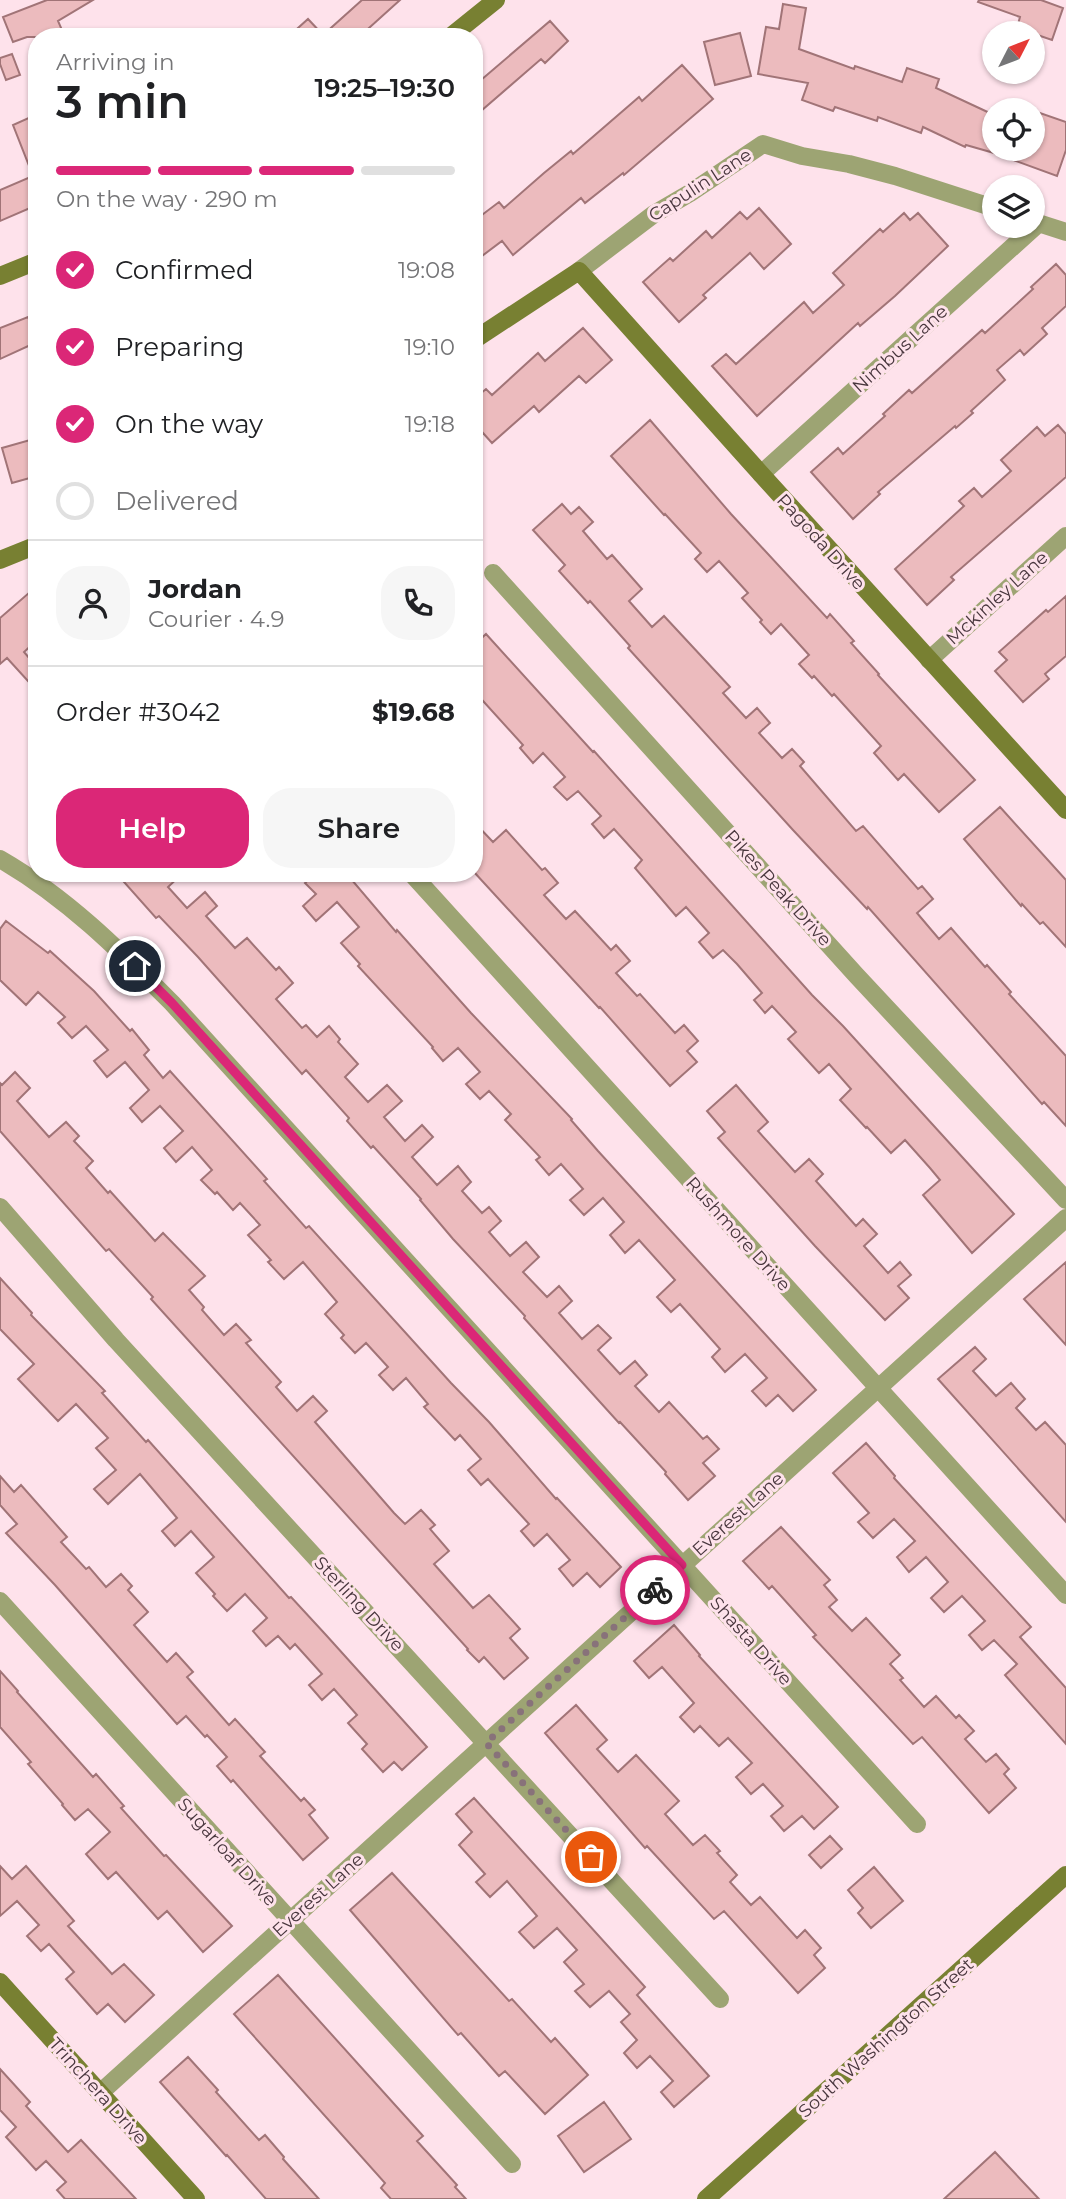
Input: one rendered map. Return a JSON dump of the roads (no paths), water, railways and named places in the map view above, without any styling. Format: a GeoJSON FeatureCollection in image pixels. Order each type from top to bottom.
{"type":"FeatureCollection","features":[{"type":"Feature","properties":{"kind":"street"},"geometry":{"type":"LineString","coordinates":[[461,28],[496,0]]}},
{"type":"Feature","properties":{"kind":"street","name":"Capulin Lane"},"geometry":{"type":"LineString","coordinates":[[483,334],[579,271],[654,214],[763,144],[802,156],[895,176],[982,204]]}},
{"type":"Feature","properties":{"kind":"street"},"geometry":{"type":"LineString","coordinates":[[1045,225],[1066,232]]}},
{"type":"Feature","properties":{"kind":"street","name":"Nimbus Lane"},"geometry":{"type":"LineString","coordinates":[[761,474],[1019,238]]}},
{"type":"Feature","properties":{"kind":"street"},"geometry":{"type":"LineString","coordinates":[[0,276],[28,265]]}},
{"type":"Feature","properties":{"kind":"street","name":"Pagoda Drive"},"geometry":{"type":"LineString","coordinates":[[579,271],[1066,810]]}},
{"type":"Feature","properties":{"kind":"street","name":"Mckinley Lane"},"geometry":{"type":"LineString","coordinates":[[929,660],[1066,536]]}},
{"type":"Feature","properties":{"kind":"street"},"geometry":{"type":"LineString","coordinates":[[0,560],[28,549]]}},
{"type":"Feature","properties":{"kind":"street","name":"Pikes Peak Drive"},"geometry":{"type":"LineString","coordinates":[[493,573],[856,975],[1066,1200]]}},
{"type":"Feature","properties":{"kind":"street","name":"Shasta Drive"},"geometry":{"type":"LineString","coordinates":[[0,859],[28,875]]}},
{"type":"Feature","properties":{"kind":"street","name":"Shasta Drive"},"geometry":{"type":"LineString","coordinates":[[37,882],[98,930],[172,1003],[917,1824]]}},
{"type":"Feature","properties":{"kind":"street","name":"Rushmore Drive"},"geometry":{"type":"LineString","coordinates":[[419,882],[1066,1595]]}},
{"type":"Feature","properties":{"kind":"street","name":"Sterling Drive"},"geometry":{"type":"LineString","coordinates":[[0,1207],[116,1340],[720,1999]]}},
{"type":"Feature","properties":{"kind":"street","name":"Everest Lane"},"geometry":{"type":"LineString","coordinates":[[100,2094],[1066,1218]]}},
{"type":"Feature","properties":{"kind":"street","name":"Sugarloaf Drive"},"geometry":{"type":"LineString","coordinates":[[0,1601],[512,2164]]}},
{"type":"Feature","properties":{"kind":"street","name":"South Washington Street"},"geometry":{"type":"LineString","coordinates":[[706,2199],[1066,1875]]}},
{"type":"Feature","properties":{"kind":"street","name":"Trinchera Drive"},"geometry":{"type":"LineString","coordinates":[[0,1982],[196,2199]]}}]}
